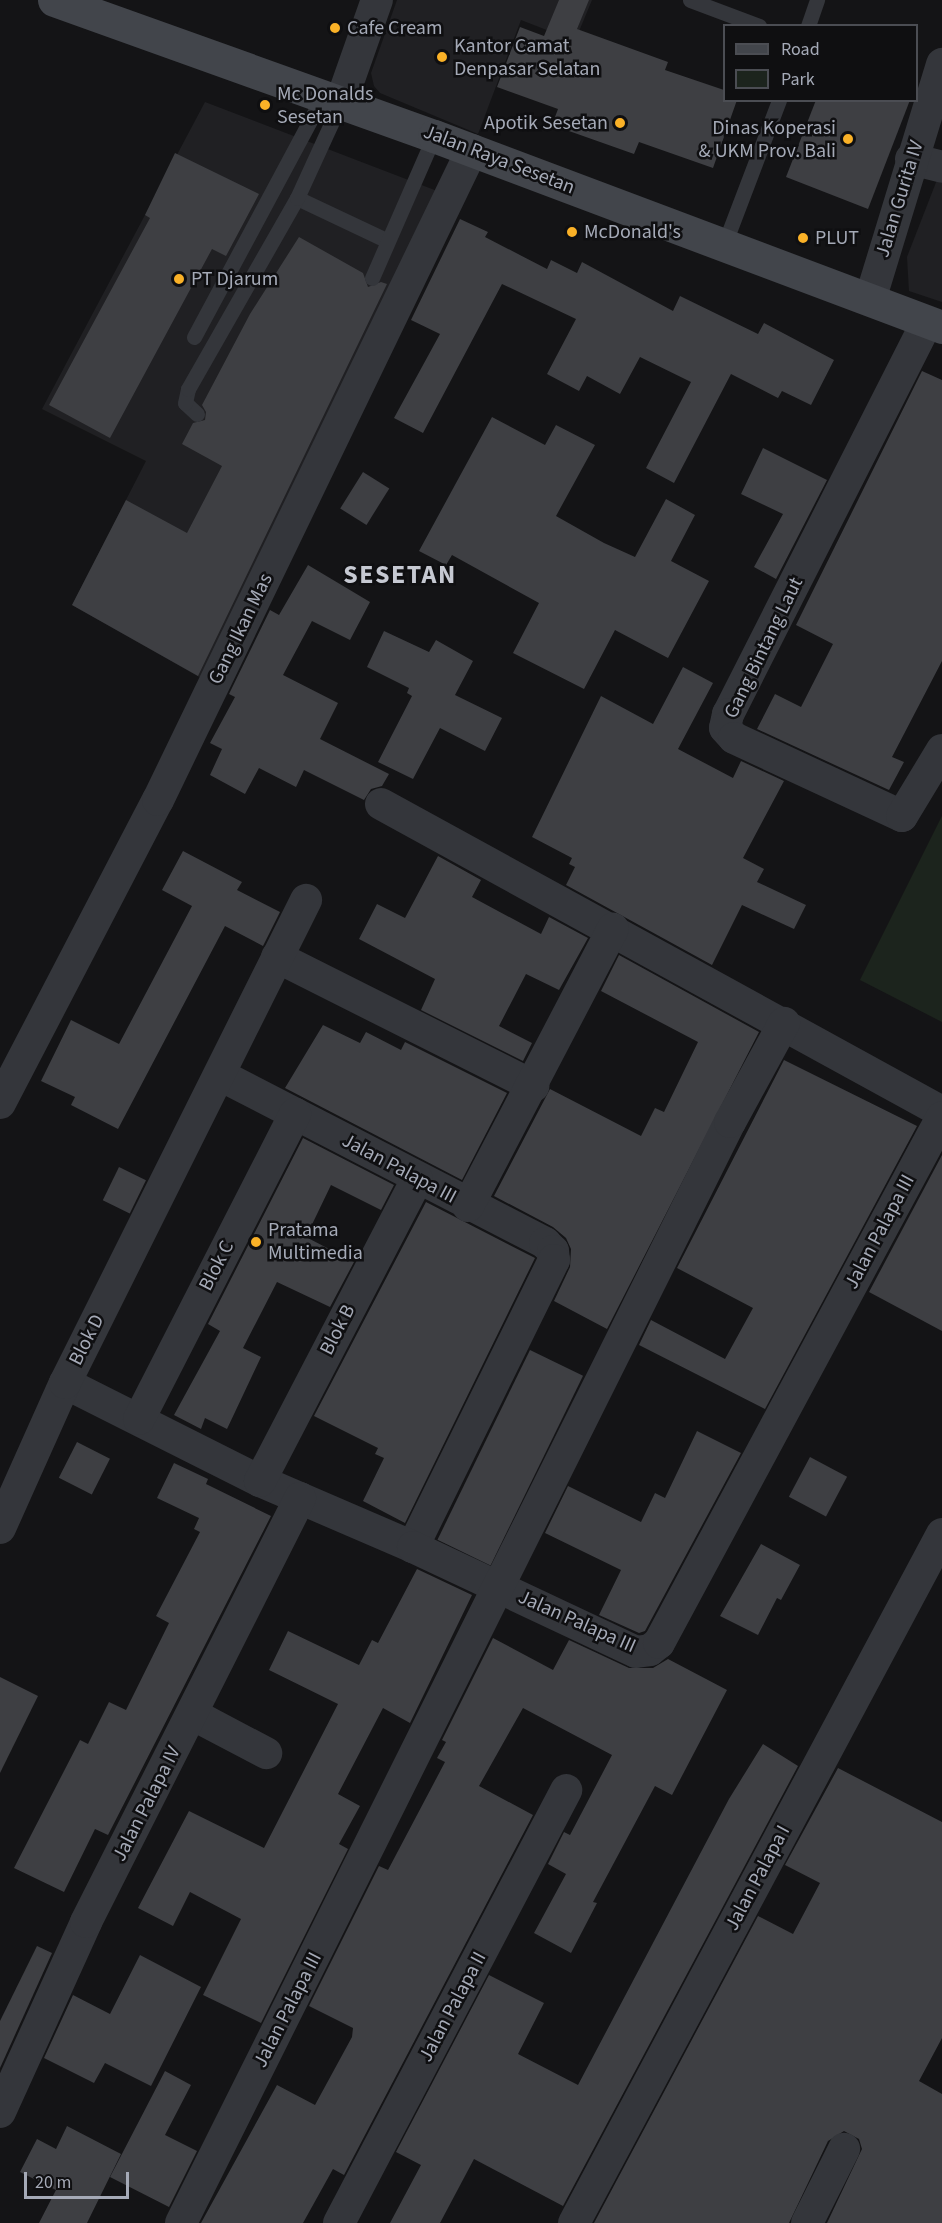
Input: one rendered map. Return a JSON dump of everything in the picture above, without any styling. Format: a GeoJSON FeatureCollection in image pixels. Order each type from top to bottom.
{"type":"FeatureCollection","features":[{"type":"Feature","properties":{"kind":"main road","name":"Jalan Raya Sesetan"},"geometry":{"type":"LineString","coordinates":[[54,0],[472,150],[935,325]]}},
{"type":"Feature","properties":{"kind":"street"},"geometry":{"type":"LineString","coordinates":[[332,99],[377,0]]}},
{"type":"Feature","properties":{"kind":"street","name":"Jalan Gurita IV"},"geometry":{"type":"LineString","coordinates":[[870,300],[911,159],[942,64]]}},
{"type":"Feature","properties":{"kind":"street","name":"Gang Ikan Mas"},"geometry":{"type":"LineString","coordinates":[[0,1103],[158,800],[472,150]]}},
{"type":"Feature","properties":{"kind":"street"},"geometry":{"type":"LineString","coordinates":[[911,159],[942,168]]}},
{"type":"Feature","properties":{"kind":"street","name":"Gang Bintang Laut"},"geometry":{"type":"LineString","coordinates":[[935,325],[728,714],[725,728],[734,738],[902,816],[942,750]]}},
{"type":"Feature","properties":{"kind":"street"},"geometry":{"type":"LineString","coordinates":[[381,804],[613,929],[942,1112]]}},
{"type":"Feature","properties":{"kind":"street","name":"Blok D"},"geometry":{"type":"LineString","coordinates":[[306,900],[65,1383],[260,1481],[500,1587]]}},
{"type":"Feature","properties":{"kind":"street","name":"Jalan Palapa III"},"geometry":{"type":"LineString","coordinates":[[220,1075],[468,1206],[533,1086],[613,929]]}},
{"type":"Feature","properties":{"kind":"street"},"geometry":{"type":"LineString","coordinates":[[277,957],[533,1086]]}},
{"type":"Feature","properties":{"kind":"street"},"geometry":{"type":"LineString","coordinates":[[500,1587],[730,1122],[784,1023]]}},
{"type":"Feature","properties":{"kind":"street","name":"Blok C"},"geometry":{"type":"LineString","coordinates":[[139,1419],[295,1113]]}},
{"type":"Feature","properties":{"kind":"street","name":"Jalan Palapa III"},"geometry":{"type":"LineString","coordinates":[[181,2223],[500,1587],[636,1652],[650,1650],[658,1643],[942,1117]]}},
{"type":"Feature","properties":{"kind":"street","name":"Blok B"},"geometry":{"type":"LineString","coordinates":[[260,1481],[417,1179]]}},
{"type":"Feature","properties":{"kind":"street"},"geometry":{"type":"LineString","coordinates":[[413,1547],[554,1260],[546,1243],[468,1206]]}},
{"type":"Feature","properties":{"kind":"street"},"geometry":{"type":"LineString","coordinates":[[0,1528],[65,1383]]}},
{"type":"Feature","properties":{"kind":"street","name":"Jalan Palapa IV"},"geometry":{"type":"LineString","coordinates":[[0,2112],[86,1922],[300,1498]]}},
{"type":"Feature","properties":{"kind":"street","name":"Jalan Palapa I"},"geometry":{"type":"LineString","coordinates":[[574,2223],[942,1534]]}},
{"type":"Feature","properties":{"kind":"street"},"geometry":{"type":"LineString","coordinates":[[192,1714],[267,1753]]}},
{"type":"Feature","properties":{"kind":"street","name":"Jalan Palapa II"},"geometry":{"type":"LineString","coordinates":[[339,2223],[566,1790]]}},
{"type":"Feature","properties":{"kind":"street"},"geometry":{"type":"LineString","coordinates":[[807,2223],[844,2149]]}},
{"type":"Feature","properties":{"kind":"lane"},"geometry":{"type":"LineString","coordinates":[[690,0],[754,24]]}},
{"type":"Feature","properties":{"kind":"lane"},"geometry":{"type":"LineString","coordinates":[[809,24],[817,0]]}},
{"type":"Feature","properties":{"kind":"lane"},"geometry":{"type":"LineString","coordinates":[[197,414],[186,403],[188,389],[297,198],[332,99]]}},
{"type":"Feature","properties":{"kind":"lane"},"geometry":{"type":"LineString","coordinates":[[194,337],[332,99]]}},
{"type":"Feature","properties":{"kind":"lane"},"geometry":{"type":"LineString","coordinates":[[724,245],[778,102]]}},
{"type":"Feature","properties":{"kind":"lane"},"geometry":{"type":"LineString","coordinates":[[372,278],[386,240],[434,136]]}},
{"type":"Feature","properties":{"kind":"lane"},"geometry":{"type":"LineString","coordinates":[[297,198],[386,240]]}},
{"type":"Feature","properties":{"kind":"shaded area","name":"Kantor Camat Denpasar Selatan"},"geometry":{"type":"Polygon","coordinates":[[[397,0],[592,0],[575,41],[521,20],[478,134],[380,93],[374,86],[371,73],[397,0]]]}},
{"type":"Feature","properties":{"kind":"shaded area"},"geometry":{"type":"Polygon","coordinates":[[[205,102],[445,194],[201,678],[72,605],[146,461],[42,409],[205,102]]]}},
{"type":"Feature","properties":{"kind":"shaded area"},"geometry":{"type":"Polygon","coordinates":[[[942,167],[942,302],[909,291],[907,257],[942,167]]]}},
{"type":"Feature","properties":{"kind":"green space"},"geometry":{"type":"Polygon","coordinates":[[[942,816],[942,1022],[860,980],[942,816]]]}},
{"type":"Feature","properties":{"kind":"building"},"geometry":{"type":"Polygon","coordinates":[[[559,0],[589,0],[577,29],[668,62],[665,70],[723,90],[723,102],[736,102],[713,168],[639,142],[634,154],[552,125],[558,109],[497,87],[520,27],[544,36],[559,0]]]}},
{"type":"Feature","properties":{"kind":"building","name":"Dinas Koperasi & UKM Prov. Bali"},"geometry":{"type":"Polygon","coordinates":[[[815,102],[909,102],[868,209],[786,177],[815,102]]]}},
{"type":"Feature","properties":{"kind":"building"},"geometry":{"type":"Polygon","coordinates":[[[175,153],[259,194],[226,256],[212,249],[110,438],[49,405],[150,218],[145,215],[175,153]]]}},
{"type":"Feature","properties":{"kind":"building"},"geometry":{"type":"Polygon","coordinates":[[[460,219],[488,232],[485,237],[547,269],[551,260],[577,273],[582,262],[673,311],[680,296],[758,334],[764,323],[834,360],[811,405],[782,391],[778,398],[731,374],[674,483],[646,468],[691,382],[640,357],[620,394],[587,376],[579,391],[547,374],[576,319],[502,284],[423,433],[394,418],[440,334],[411,320],[460,219]]]}},
{"type":"Feature","properties":{"kind":"building"},"geometry":{"type":"Polygon","coordinates":[[[299,237],[363,273],[368,287],[381,282],[387,284],[198,676],[72,605],[126,500],[187,533],[222,466],[182,444],[193,423],[205,420],[206,412],[202,405],[250,314],[299,237]]]}},
{"type":"Feature","properties":{"kind":"building"},"geometry":{"type":"Polygon","coordinates":[[[922,371],[942,380],[942,661],[892,757],[904,762],[889,790],[757,729],[775,694],[801,707],[833,644],[796,625],[922,371]]]}},
{"type":"Feature","properties":{"kind":"building"},"geometry":{"type":"Polygon","coordinates":[[[492,417],[545,445],[556,425],[595,445],[556,516],[604,543],[635,557],[666,499],[695,515],[671,561],[709,581],[668,658],[615,630],[584,689],[513,653],[539,603],[452,555],[446,565],[419,551],[492,417]]]}},
{"type":"Feature","properties":{"kind":"building"},"geometry":{"type":"Polygon","coordinates":[[[763,448],[827,480],[776,579],[754,567],[783,514],[741,494],[763,448]]]}},
{"type":"Feature","properties":{"kind":"building"},"geometry":{"type":"Polygon","coordinates":[[[363,472],[389,488],[367,525],[340,508],[363,472]]]}},
{"type":"Feature","properties":{"kind":"building"},"geometry":{"type":"Polygon","coordinates":[[[308,565],[370,602],[350,640],[312,621],[283,675],[338,703],[320,739],[389,774],[382,786],[371,789],[364,800],[304,770],[296,787],[259,768],[245,794],[210,775],[222,749],[210,743],[235,697],[229,694],[270,610],[279,615],[308,565]]]}},
{"type":"Feature","properties":{"kind":"building"},"geometry":{"type":"Polygon","coordinates":[[[384,631],[429,652],[436,640],[473,661],[455,695],[502,718],[485,751],[440,728],[413,779],[378,762],[412,696],[407,693],[409,688],[367,667],[384,631]]]}},
{"type":"Feature","properties":{"kind":"building"},"geometry":{"type":"Polygon","coordinates":[[[683,667],[713,683],[678,749],[733,778],[741,761],[784,781],[743,858],[764,869],[757,882],[806,905],[794,929],[742,905],[712,965],[566,885],[575,867],[569,864],[572,858],[532,837],[601,696],[653,724],[683,667]]]}},
{"type":"Feature","properties":{"kind":"building"},"geometry":{"type":"Polygon","coordinates":[[[183,851],[242,882],[237,890],[280,912],[263,946],[225,926],[118,1129],[71,1105],[75,1097],[41,1081],[71,1020],[119,1044],[192,906],[162,890],[183,851]]]}},
{"type":"Feature","properties":{"kind":"building"},"geometry":{"type":"Polygon","coordinates":[[[438,856],[481,880],[472,897],[541,934],[549,917],[588,938],[559,990],[526,974],[499,1026],[532,1043],[523,1061],[421,1010],[435,979],[359,939],[377,904],[405,918],[438,856]]]}},
{"type":"Feature","properties":{"kind":"building"},"geometry":{"type":"Polygon","coordinates":[[[619,955],[759,1032],[607,1329],[554,1301],[570,1267],[571,1249],[566,1238],[553,1227],[494,1196],[550,1089],[641,1136],[655,1108],[664,1112],[698,1042],[601,991],[619,955]]]}},
{"type":"Feature","properties":{"kind":"building"},"geometry":{"type":"Polygon","coordinates":[[[323,1025],[360,1043],[366,1032],[401,1050],[405,1042],[507,1093],[462,1180],[285,1088],[323,1025]]]}},
{"type":"Feature","properties":{"kind":"building"},"geometry":{"type":"Polygon","coordinates":[[[784,1060],[917,1126],[765,1409],[639,1345],[651,1320],[725,1359],[753,1308],[677,1268],[784,1060]]]}},
{"type":"Feature","properties":{"kind":"building"},"geometry":{"type":"Polygon","coordinates":[[[303,1138],[394,1185],[381,1210],[331,1185],[306,1237],[354,1262],[330,1307],[277,1282],[243,1348],[261,1357],[227,1429],[205,1418],[201,1429],[174,1415],[220,1331],[208,1324],[303,1138]]]}},
{"type":"Feature","properties":{"kind":"building"},"geometry":{"type":"Polygon","coordinates":[[[942,1155],[942,1331],[869,1292],[942,1155]]]}},
{"type":"Feature","properties":{"kind":"building"},"geometry":{"type":"Polygon","coordinates":[[[119,1167],[146,1180],[130,1213],[103,1200],[119,1167]]]}},
{"type":"Feature","properties":{"kind":"building"},"geometry":{"type":"Polygon","coordinates":[[[426,1202],[535,1258],[405,1523],[363,1501],[384,1458],[375,1454],[378,1448],[314,1416],[426,1202]]]}},
{"type":"Feature","properties":{"kind":"building"},"geometry":{"type":"Polygon","coordinates":[[[530,1350],[583,1376],[491,1566],[438,1540],[530,1350]]]}},
{"type":"Feature","properties":{"kind":"building"},"geometry":{"type":"Polygon","coordinates":[[[697,1431],[741,1453],[645,1631],[639,1633],[599,1615],[621,1570],[545,1533],[568,1486],[641,1522],[655,1493],[665,1498],[697,1431]]]}},
{"type":"Feature","properties":{"kind":"building"},"geometry":{"type":"Polygon","coordinates":[[[77,1442],[110,1459],[92,1494],[59,1478],[77,1442]]]}},
{"type":"Feature","properties":{"kind":"building"},"geometry":{"type":"Polygon","coordinates":[[[810,1457],[847,1477],[826,1516],[789,1497],[810,1457]]]}},
{"type":"Feature","properties":{"kind":"building"},"geometry":{"type":"Polygon","coordinates":[[[174,1463],[208,1479],[206,1484],[271,1516],[108,1835],[95,1829],[64,1892],[14,1868],[80,1740],[88,1744],[109,1702],[126,1710],[169,1623],[156,1616],[200,1532],[194,1529],[199,1518],[157,1498],[174,1463]]]}},
{"type":"Feature","properties":{"kind":"building"},"geometry":{"type":"Polygon","coordinates":[[[761,1544],[800,1565],[781,1600],[777,1598],[758,1635],[720,1616],[761,1544]]]}},
{"type":"Feature","properties":{"kind":"building"},"geometry":{"type":"Polygon","coordinates":[[[417,1569],[472,1595],[410,1723],[383,1708],[338,1794],[360,1806],[339,1844],[348,1849],[261,2023],[203,1995],[241,1919],[190,1892],[173,1926],[138,1908],[189,1811],[264,1848],[338,1704],[269,1670],[288,1631],[359,1665],[372,1640],[378,1643],[417,1569]]]}},
{"type":"Feature","properties":{"kind":"building"},"geometry":{"type":"Polygon","coordinates":[[[493,1638],[553,1670],[569,1640],[629,1668],[653,1668],[668,1659],[727,1690],[672,1795],[655,1786],[593,1902],[597,1903],[571,1953],[534,1933],[566,1874],[548,1864],[564,1832],[570,1835],[612,1755],[523,1708],[479,1786],[533,1815],[344,2175],[333,2169],[303,2223],[201,2223],[277,2085],[315,2105],[352,2037],[353,2028],[309,2006],[379,1866],[388,1870],[445,1762],[437,1758],[446,1742],[442,1740],[493,1638]]]}},
{"type":"Feature","properties":{"kind":"building"},"geometry":{"type":"Polygon","coordinates":[[[0,1677],[38,1696],[0,1773],[0,1677]]]}},
{"type":"Feature","properties":{"kind":"building"},"geometry":{"type":"Polygon","coordinates":[[[763,1744],[798,1766],[563,2206],[474,2159],[440,2223],[390,2223],[421,2165],[396,2152],[489,1975],[544,2003],[518,2054],[578,2085],[729,1799],[763,1744]]]}},
{"type":"Feature","properties":{"kind":"building"},"geometry":{"type":"Polygon","coordinates":[[[838,1768],[942,1822],[942,2038],[919,2081],[942,2094],[942,2223],[827,2223],[862,2149],[859,2139],[844,2131],[828,2141],[789,2223],[594,2223],[758,1916],[793,1934],[820,1883],[785,1865],[838,1768]]]}},
{"type":"Feature","properties":{"kind":"building"},"geometry":{"type":"Polygon","coordinates":[[[37,1946],[52,1953],[0,2068],[0,2021],[37,1946]]]}},
{"type":"Feature","properties":{"kind":"building"},"geometry":{"type":"Polygon","coordinates":[[[140,1955],[201,1987],[151,2086],[105,2063],[94,2083],[44,2058],[73,1995],[110,2014],[140,1955]]]}},
{"type":"Feature","properties":{"kind":"building"},"geometry":{"type":"Polygon","coordinates":[[[165,2071],[191,2085],[165,2135],[197,2151],[169,2207],[110,2177],[165,2071]]]}},
{"type":"Feature","properties":{"kind":"building"},"geometry":{"type":"Polygon","coordinates":[[[67,2126],[121,2154],[87,2223],[39,2223],[56,2190],[20,2172],[37,2139],[56,2149],[67,2126]]]}},
{"type":"Feature","properties":{"kind":"place","name":"Cafe Cream"},"geometry":{"type":"Point","coordinates":[335,28]}},
{"type":"Feature","properties":{"kind":"place","name":"Kantor Camat Denpasar Selatan"},"geometry":{"type":"Point","coordinates":[442,57]}},
{"type":"Feature","properties":{"kind":"place","name":"Mc Donalds Sesetan"},"geometry":{"type":"Point","coordinates":[265,105]}},
{"type":"Feature","properties":{"kind":"place","name":"Apotik Sesetan"},"geometry":{"type":"Point","coordinates":[620,123]}},
{"type":"Feature","properties":{"kind":"place","name":"Dinas Koperasi & UKM Prov. Bali"},"geometry":{"type":"Point","coordinates":[848,139]}},
{"type":"Feature","properties":{"kind":"place","name":"McDonald's"},"geometry":{"type":"Point","coordinates":[572,232]}},
{"type":"Feature","properties":{"kind":"place","name":"PLUT"},"geometry":{"type":"Point","coordinates":[803,238]}},
{"type":"Feature","properties":{"kind":"place","name":"PT Djarum"},"geometry":{"type":"Point","coordinates":[179,279]}},
{"type":"Feature","properties":{"kind":"place","name":"Pratama Multimedia"},"geometry":{"type":"Point","coordinates":[256,1242]}},
{"type":"Feature","properties":{"kind":"district","name":"SESETAN"},"geometry":{"type":"Point","coordinates":[400,575]}}]}
